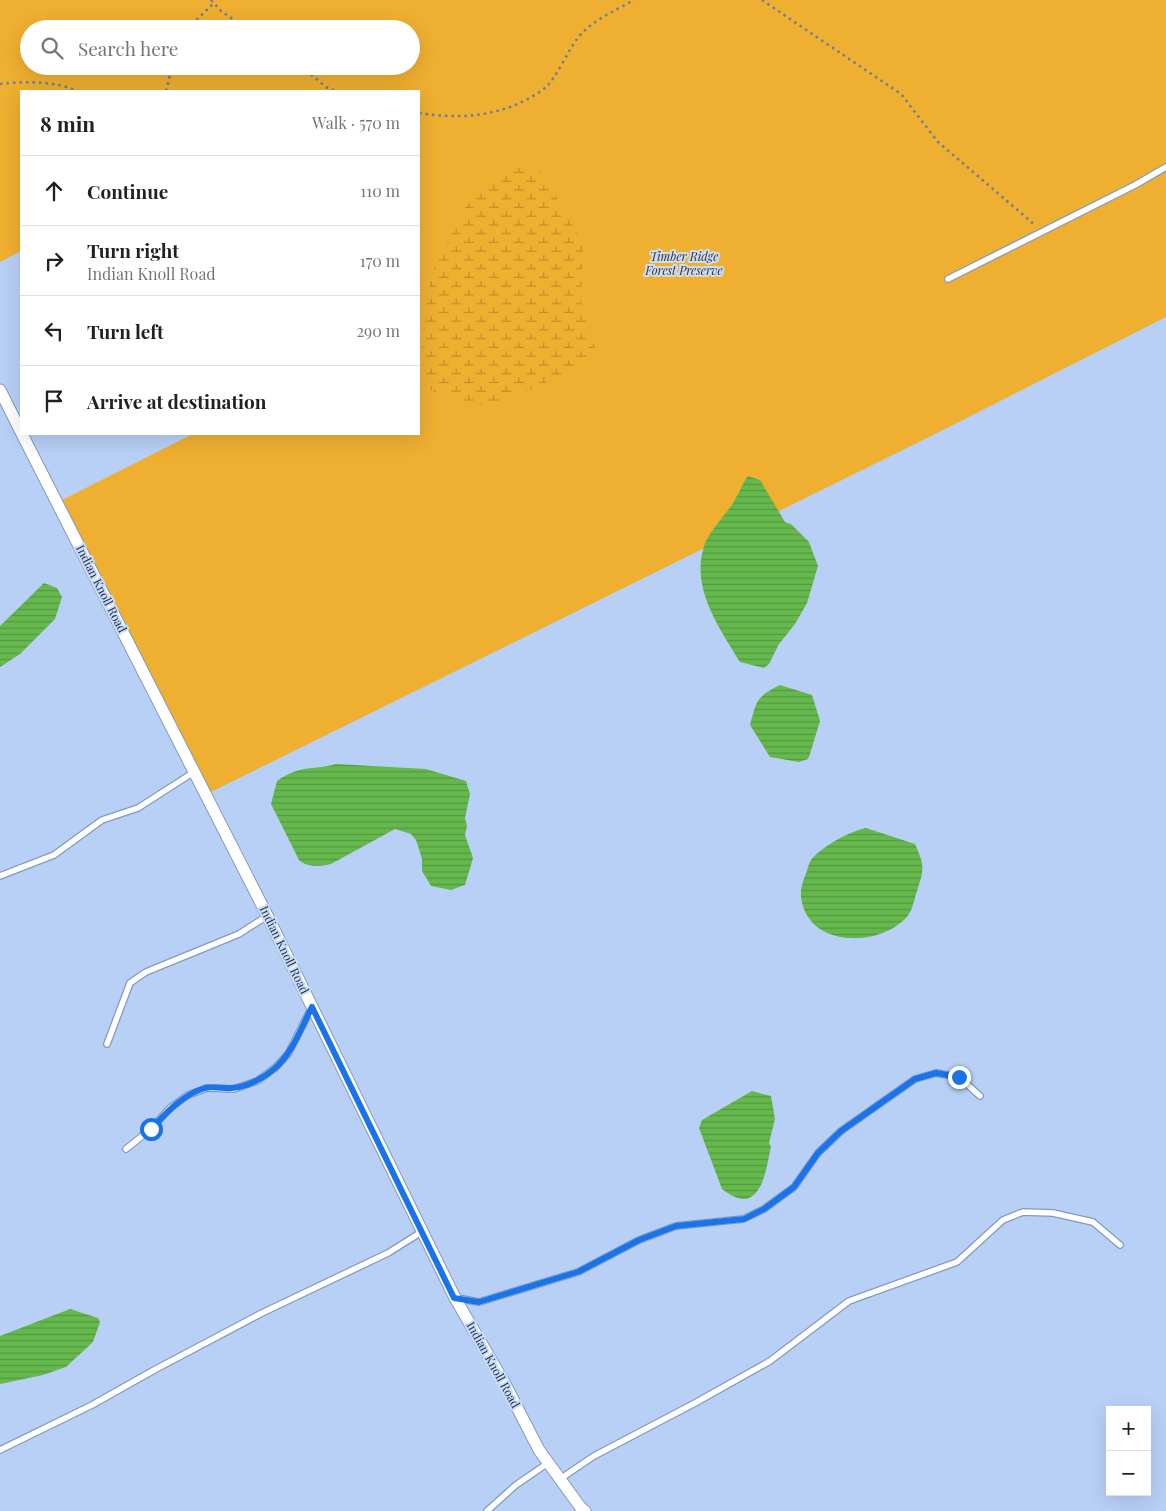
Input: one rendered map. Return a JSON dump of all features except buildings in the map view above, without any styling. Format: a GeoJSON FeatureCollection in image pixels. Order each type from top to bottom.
{"type":"FeatureCollection","features":[{"type":"Feature","properties":{"kind":"street","name":"Indian Knoll Road"},"geometry":{"type":"LineString","coordinates":[[0,390],[20,429]]}},
{"type":"Feature","properties":{"kind":"street","name":"Indian Knoll Road"},"geometry":{"type":"LineString","coordinates":[[23,435],[267,916],[423,1231],[454,1298],[505,1384],[539,1450],[585,1511]]}},
{"type":"Feature","properties":{"kind":"lane"},"geometry":{"type":"LineString","coordinates":[[948,279],[1135,185],[1166,167]]}},
{"type":"Feature","properties":{"kind":"lane"},"geometry":{"type":"LineString","coordinates":[[0,876],[54,855],[102,820],[138,808],[194,772]]}},
{"type":"Feature","properties":{"kind":"lane"},"geometry":{"type":"LineString","coordinates":[[107,1044],[130,983],[146,972],[239,934],[267,916]]}},
{"type":"Feature","properties":{"kind":"lane"},"geometry":{"type":"LineString","coordinates":[[126,1149],[151,1129],[170,1108],[188,1095],[207,1088],[234,1088],[257,1081],[275,1068],[288,1054],[312,1007]]}},
{"type":"Feature","properties":{"kind":"lane"},"geometry":{"type":"LineString","coordinates":[[454,1298],[479,1302],[578,1272],[639,1240],[676,1226],[744,1219],[764,1209],[794,1187],[818,1153],[841,1131],[915,1079],[936,1073],[959,1077],[980,1096]]}},
{"type":"Feature","properties":{"kind":"lane"},"geometry":{"type":"LineString","coordinates":[[560,1479],[594,1456],[770,1361],[849,1301],[958,1262],[1004,1220],[1024,1212],[1053,1213],[1093,1222],[1120,1245]]}},
{"type":"Feature","properties":{"kind":"lane"},"geometry":{"type":"LineString","coordinates":[[0,1450],[92,1405],[262,1313],[388,1253],[423,1231]]}},
{"type":"Feature","properties":{"kind":"lane"},"geometry":{"type":"LineString","coordinates":[[488,1511],[516,1485],[548,1463]]}},
{"type":"Feature","properties":{"kind":"path"},"geometry":{"type":"LineString","coordinates":[[211,0],[220,11],[234,20]]}},
{"type":"Feature","properties":{"kind":"path"},"geometry":{"type":"LineString","coordinates":[[420,113],[443,117],[470,117],[495,112],[524,101],[547,87],[579,36],[603,16],[634,0]]}},
{"type":"Feature","properties":{"kind":"path"},"geometry":{"type":"LineString","coordinates":[[762,0],[901,94],[938,142],[1041,231]]}},
{"type":"Feature","properties":{"kind":"path"},"geometry":{"type":"LineString","coordinates":[[197,20],[214,4]]}},
{"type":"Feature","properties":{"kind":"path"},"geometry":{"type":"LineString","coordinates":[[166,90],[170,75]]}},
{"type":"Feature","properties":{"kind":"path"},"geometry":{"type":"LineString","coordinates":[[312,75],[326,87],[334,90]]}},
{"type":"Feature","properties":{"kind":"path"},"geometry":{"type":"LineString","coordinates":[[0,84],[41,83],[76,90]]}},
{"type":"Feature","properties":{"kind":"green space","name":"Timber Ridge Forest Preserve"},"geometry":{"type":"Polygon","coordinates":[[[0,0],[1166,0],[1166,317],[935,434],[207,794],[60,501],[191,435],[420,435],[420,90],[20,90],[20,252],[0,262],[0,0]]]}},
{"type":"Feature","properties":{"kind":"green space"},"geometry":{"type":"Polygon","coordinates":[[[511,167],[540,172],[583,242],[581,301],[595,348],[591,361],[585,365],[492,407],[460,401],[430,390],[423,366],[421,343],[431,274],[466,206],[503,171],[511,167]]]}},
{"type":"Feature","properties":{"kind":"shaded area"},"geometry":{"type":"Polygon","coordinates":[[[748,476],[760,480],[785,522],[791,524],[809,542],[818,566],[807,603],[795,624],[779,644],[769,664],[764,668],[740,662],[708,604],[703,589],[701,573],[701,557],[706,541],[733,503],[748,476]]]}},
{"type":"Feature","properties":{"kind":"shaded area"},"geometry":{"type":"Polygon","coordinates":[[[44,583],[57,588],[62,597],[55,619],[20,654],[0,667],[0,626],[44,583]]]}},
{"type":"Feature","properties":{"kind":"shaded area"},"geometry":{"type":"Polygon","coordinates":[[[780,685],[812,695],[820,721],[808,759],[799,762],[770,757],[750,725],[756,705],[762,696],[780,685]]]}},
{"type":"Feature","properties":{"kind":"shaded area"},"geometry":{"type":"Polygon","coordinates":[[[336,764],[426,769],[466,781],[470,794],[465,818],[467,826],[465,835],[473,858],[465,885],[451,890],[431,886],[422,871],[422,859],[416,840],[411,834],[395,829],[331,864],[319,866],[302,863],[271,804],[277,781],[293,772],[336,764]]]}},
{"type":"Feature","properties":{"kind":"shaded area"},"geometry":{"type":"Polygon","coordinates":[[[866,828],[915,844],[921,858],[922,868],[912,906],[905,919],[877,935],[861,938],[844,938],[829,934],[816,926],[806,913],[801,897],[809,865],[816,855],[836,840],[866,828]]]}},
{"type":"Feature","properties":{"kind":"shaded area"},"geometry":{"type":"Polygon","coordinates":[[[752,1091],[771,1096],[775,1119],[769,1143],[771,1147],[766,1170],[760,1187],[756,1193],[743,1199],[732,1196],[722,1189],[699,1128],[702,1120],[752,1091]]]}},
{"type":"Feature","properties":{"kind":"shaded area"},"geometry":{"type":"Polygon","coordinates":[[[70,1309],[98,1318],[100,1322],[93,1342],[66,1367],[43,1375],[0,1384],[0,1336],[70,1309]]]}},
{"type":"Feature","properties":{"kind":"route"},"geometry":{"type":"LineString","coordinates":[[151,1129],[170,1108],[188,1095],[207,1088],[234,1088],[257,1081],[275,1068],[288,1054],[312,1007],[423,1231],[454,1298],[479,1302],[578,1272],[639,1240],[676,1226],[744,1219],[764,1209],[794,1187],[818,1153],[841,1131],[915,1079],[936,1073],[959,1077]]}}]}
